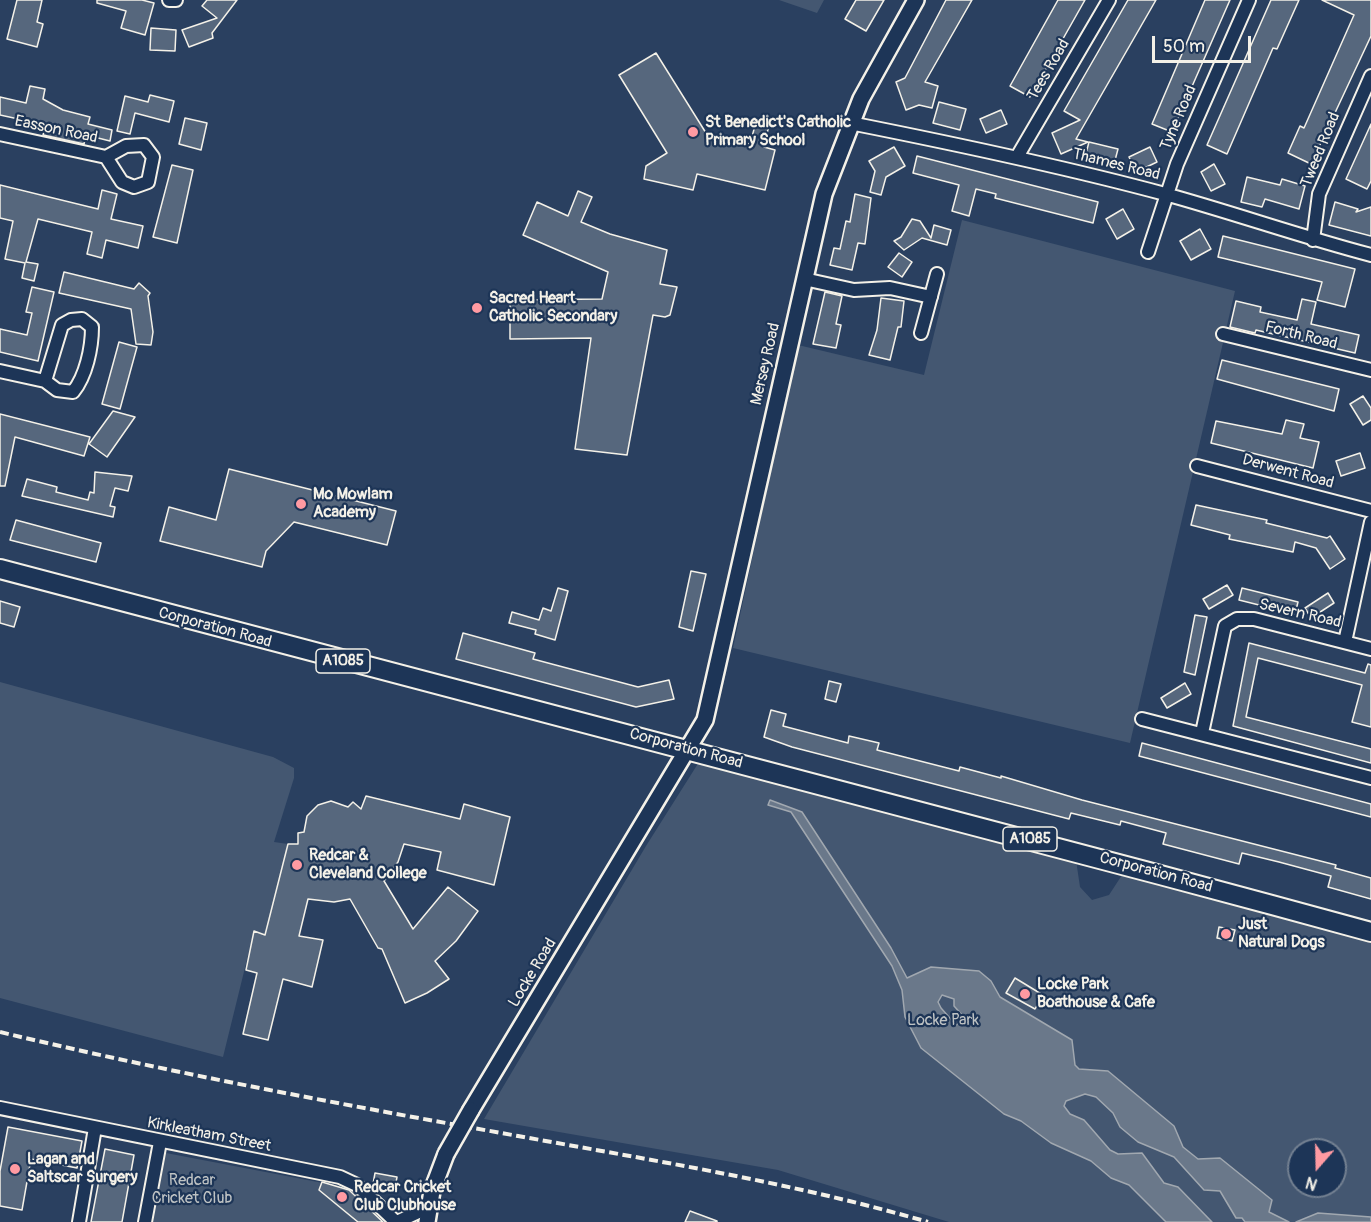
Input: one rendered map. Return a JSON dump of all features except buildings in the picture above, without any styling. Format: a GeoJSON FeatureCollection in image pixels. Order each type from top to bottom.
{"type":"FeatureCollection","features":[{"type":"Feature","properties":{"kind":"main road","name":"Corporation Road"},"geometry":{"type":"LineString","coordinates":[[0,569],[190,622],[688,749],[1371,932]]}},
{"type":"Feature","properties":{"kind":"street"},"geometry":{"type":"LineString","coordinates":[[169,0],[176,0]]}},
{"type":"Feature","properties":{"kind":"street","name":"Mersey Road"},"geometry":{"type":"LineString","coordinates":[[688,749],[705,720],[824,194],[850,123],[916,0]]}},
{"type":"Feature","properties":{"kind":"street","name":"Tees Road"},"geometry":{"type":"LineString","coordinates":[[1017,157],[1108,0]]}},
{"type":"Feature","properties":{"kind":"street","name":"Tyne Road"},"geometry":{"type":"LineString","coordinates":[[1148,252],[1191,130],[1249,0]]}},
{"type":"Feature","properties":{"kind":"street","name":"Tweed Road"},"geometry":{"type":"LineString","coordinates":[[1313,240],[1319,194],[1371,76]]}},
{"type":"Feature","properties":{"kind":"street","name":"Thames Road"},"geometry":{"type":"LineString","coordinates":[[850,123],[1017,157],[1167,195],[1313,240],[1371,255]]}},
{"type":"Feature","properties":{"kind":"street","name":"Easson Road"},"geometry":{"type":"LineString","coordinates":[[0,134],[106,157]]}},
{"type":"Feature","properties":{"kind":"street"},"geometry":{"type":"LineString","coordinates":[[921,333],[937,274]]}},
{"type":"Feature","properties":{"kind":"street"},"geometry":{"type":"LineString","coordinates":[[804,279],[854,290],[890,288],[931,297]]}},
{"type":"Feature","properties":{"kind":"street"},"geometry":{"type":"LineString","coordinates":[[0,371],[45,381],[57,390],[73,392],[80,383],[92,339],[92,327],[82,320],[71,320],[62,325],[45,381]]}},
{"type":"Feature","properties":{"kind":"street","name":"Forth Road"},"geometry":{"type":"LineString","coordinates":[[1223,334],[1371,370]]}},
{"type":"Feature","properties":{"kind":"street","name":"Derwent Road"},"geometry":{"type":"LineString","coordinates":[[1197,466],[1371,511]]}},
{"type":"Feature","properties":{"kind":"street"},"geometry":{"type":"LineString","coordinates":[[1345,642],[1371,522]]}},
{"type":"Feature","properties":{"kind":"street","name":"Severn Road"},"geometry":{"type":"LineString","coordinates":[[1202,733],[1226,626],[1237,619],[1254,619],[1371,649]]}},
{"type":"Feature","properties":{"kind":"street"},"geometry":{"type":"LineString","coordinates":[[1142,719],[1371,778]]}},
{"type":"Feature","properties":{"kind":"street","name":"Locke Road"},"geometry":{"type":"LineString","coordinates":[[428,1215],[446,1154],[688,749]]}},
{"type":"Feature","properties":{"kind":"street","name":"Kirkleatham Street"},"geometry":{"type":"LineString","coordinates":[[0,1108],[350,1181],[364,1190],[397,1222],[428,1215]]}},
{"type":"Feature","properties":{"kind":"street"},"geometry":{"type":"LineString","coordinates":[[79,1222],[95,1128]]}},
{"type":"Feature","properties":{"kind":"street"},"geometry":{"type":"LineString","coordinates":[[145,1222],[160,1142]]}},
{"type":"Feature","properties":{"kind":"green space"},"geometry":{"type":"Polygon","coordinates":[[[779,0],[824,0],[817,13],[779,0]]]}},
{"type":"Feature","properties":{"kind":"green space"},"geometry":{"type":"Polygon","coordinates":[[[962,220],[1235,291],[1130,743],[733,648],[798,345],[924,375],[962,220]]]}},
{"type":"Feature","properties":{"kind":"green space"},"geometry":{"type":"Polygon","coordinates":[[[0,682],[273,757],[294,768],[294,778],[274,842],[288,844],[265,935],[254,931],[223,1057],[0,998],[0,682]]]}},
{"type":"Feature","properties":{"kind":"green space","name":"Locke Park"},"geometry":{"type":"Polygon","coordinates":[[[699,762],[1076,860],[1080,887],[1092,900],[1109,895],[1124,872],[1371,938],[1371,1222],[949,1222],[778,1170],[484,1119],[646,846],[699,762]]]}},
{"type":"Feature","properties":{"kind":"green space","name":"Redcar Cricket Club"},"geometry":{"type":"Polygon","coordinates":[[[166,1153],[344,1187],[383,1222],[153,1222],[166,1153]]]}},
{"type":"Feature","properties":{"kind":"shaded area"},"geometry":{"type":"Polygon","coordinates":[[[770,800],[802,812],[891,948],[907,978],[931,967],[979,971],[991,981],[1000,997],[1072,1040],[1075,1065],[1079,1069],[1108,1071],[1174,1126],[1183,1147],[1198,1159],[1220,1158],[1272,1200],[1269,1212],[1289,1222],[1245,1222],[1242,1218],[1236,1218],[1220,1191],[1204,1190],[1174,1157],[1138,1142],[1120,1127],[1113,1113],[1096,1097],[1085,1094],[1066,1101],[1064,1106],[1070,1114],[1084,1120],[1110,1150],[1118,1154],[1142,1153],[1164,1183],[1178,1187],[1212,1222],[1166,1222],[1129,1185],[1111,1178],[1091,1161],[1051,1143],[1021,1121],[1004,1114],[921,1048],[905,1017],[902,990],[892,966],[791,812],[768,805],[770,800]],[[942,995],[938,1002],[956,1025],[962,1022],[963,1016],[954,1006],[954,999],[942,995]]]}},
{"type":"Feature","properties":{"kind":"shaded area"},"geometry":{"type":"Polygon","coordinates":[[[1318,1213],[1371,1217],[1371,1222],[1296,1222],[1318,1213]]]}},
{"type":"Feature","properties":{"kind":"railway"},"geometry":{"type":"LineString","coordinates":[[0,1032],[258,1088],[776,1184],[928,1222]]}},
{"type":"Feature","properties":{"kind":"place","name":"St Benedict's Catholic Primary School"},"geometry":{"type":"Point","coordinates":[693,132]}},
{"type":"Feature","properties":{"kind":"place","name":"Sacred Heart Catholic Secondary"},"geometry":{"type":"Point","coordinates":[477,308]}},
{"type":"Feature","properties":{"kind":"place","name":"Mo Mowlam Academy"},"geometry":{"type":"Point","coordinates":[301,504]}},
{"type":"Feature","properties":{"kind":"place","name":"Redcar & Cleveland College"},"geometry":{"type":"Point","coordinates":[297,865]}},
{"type":"Feature","properties":{"kind":"place","name":"Just Natural Dogs"},"geometry":{"type":"Point","coordinates":[1226,934]}},
{"type":"Feature","properties":{"kind":"place","name":"Locke Park Boathouse & Cafe"},"geometry":{"type":"Point","coordinates":[1025,994]}},
{"type":"Feature","properties":{"kind":"place","name":"Lagan and Saltscar Surgery"},"geometry":{"type":"Point","coordinates":[15,1169]}},
{"type":"Feature","properties":{"kind":"place","name":"Redcar Cricket Club Clubhouse"},"geometry":{"type":"Point","coordinates":[342,1197]}}]}
